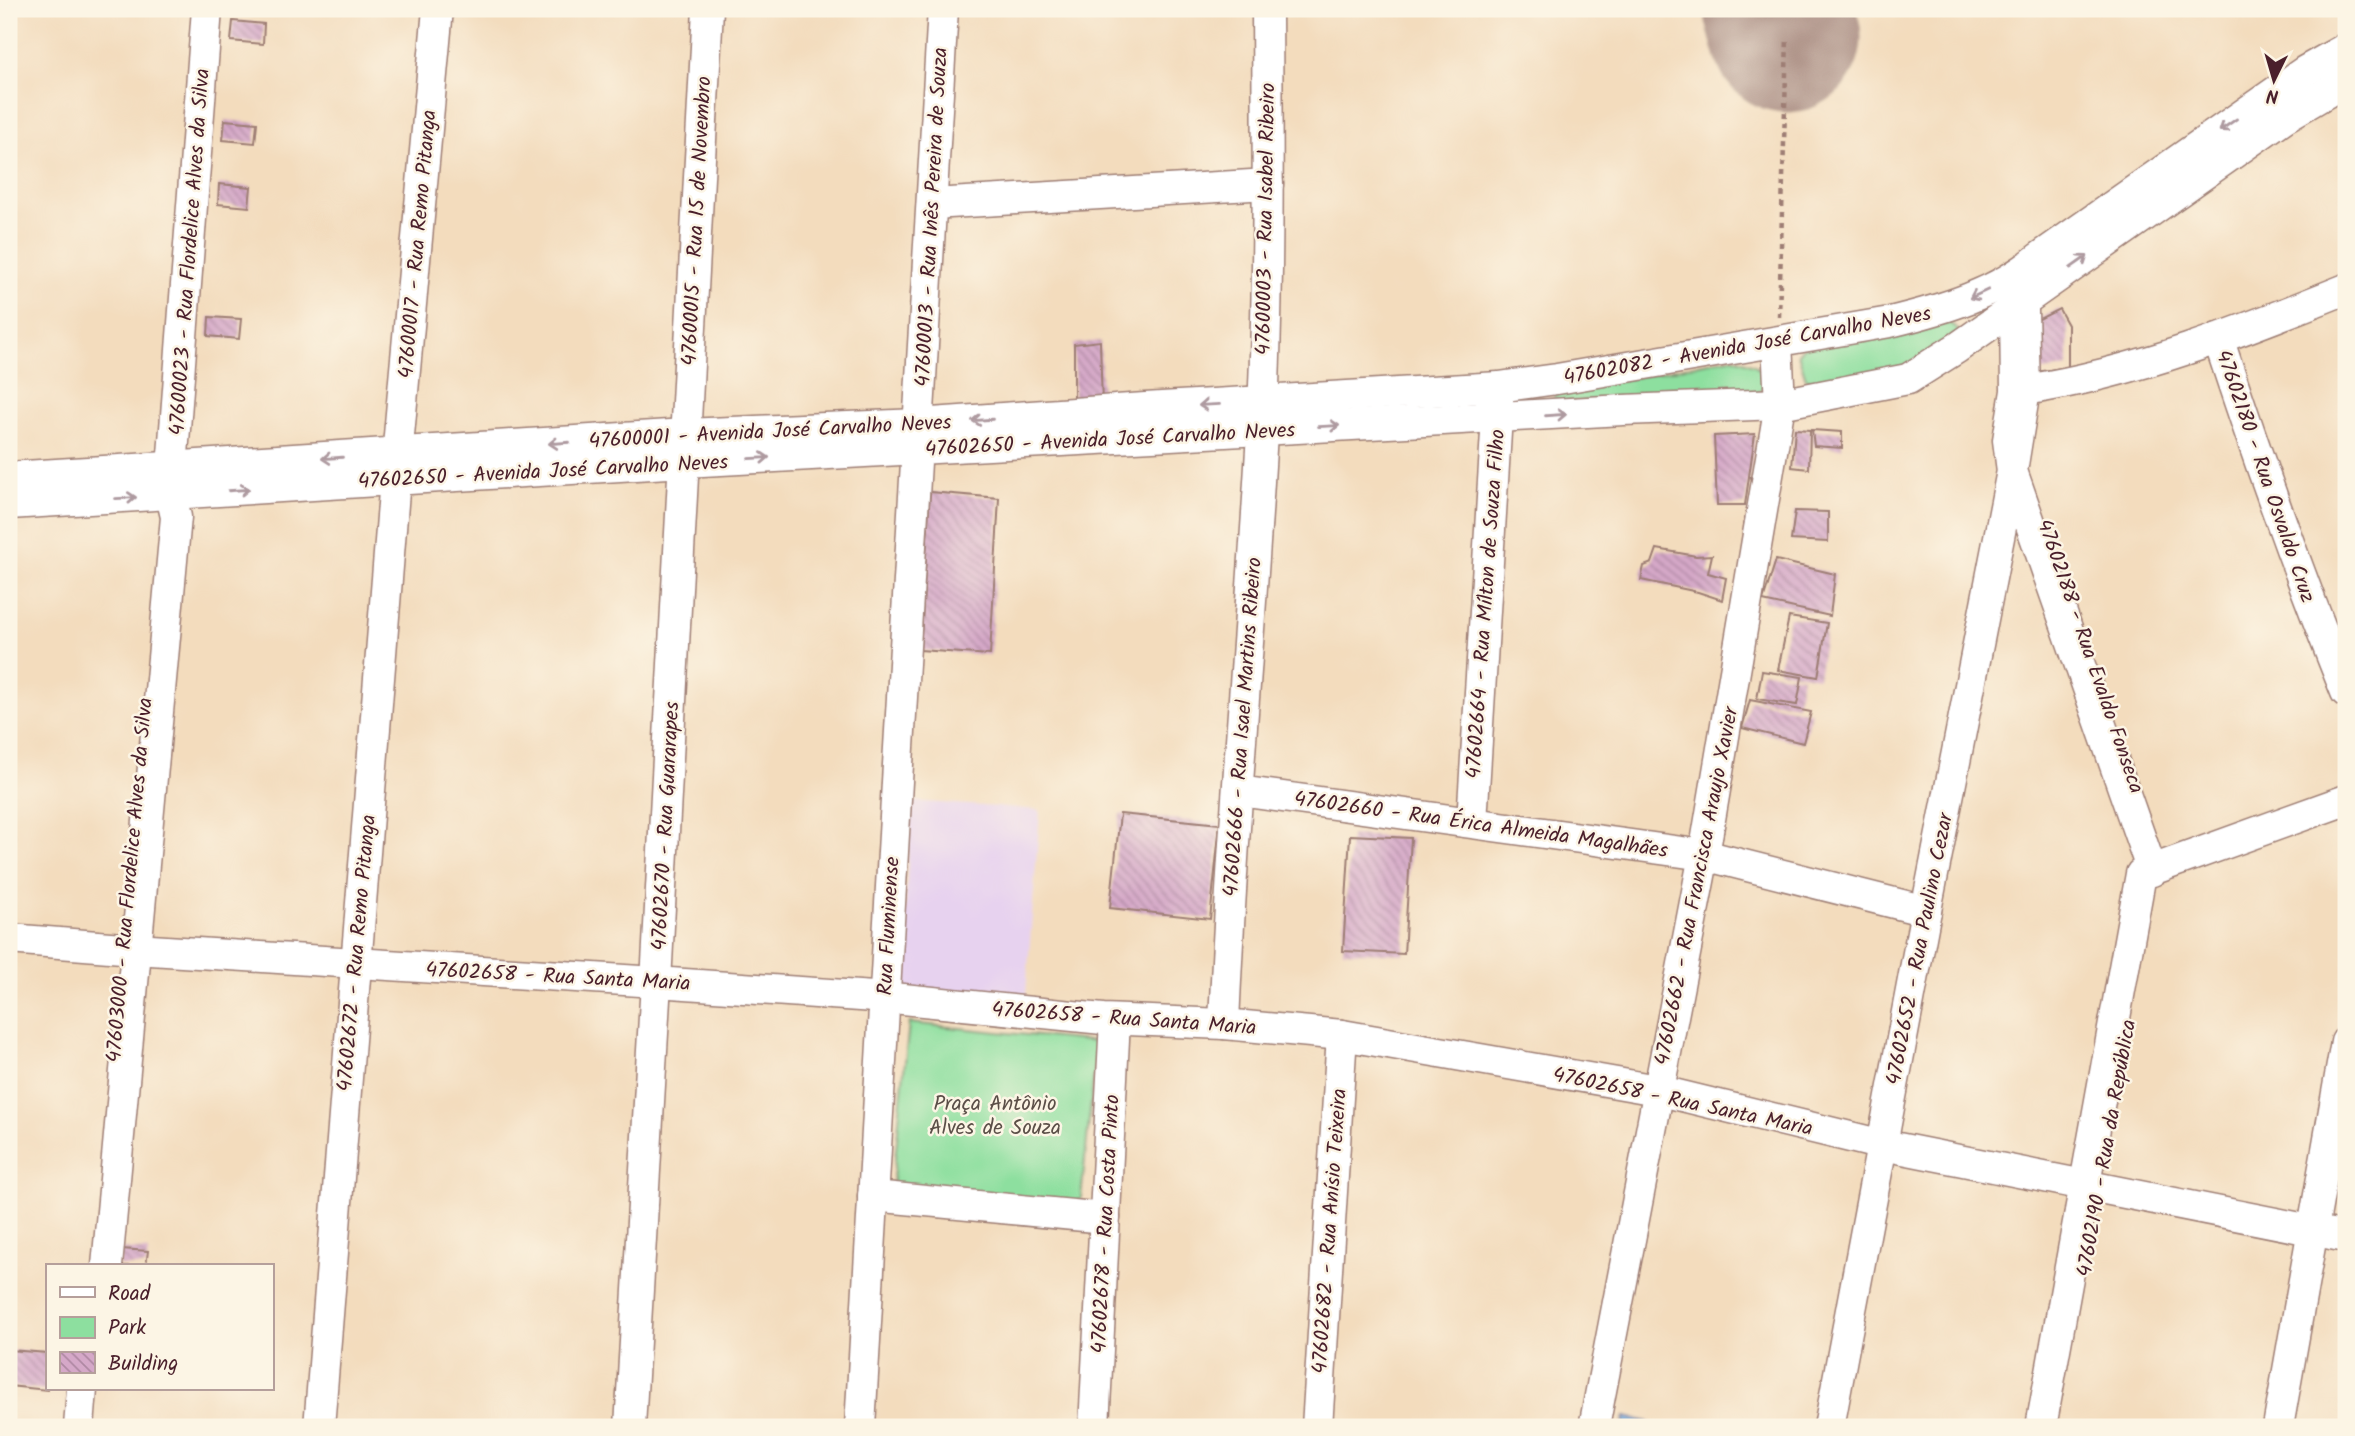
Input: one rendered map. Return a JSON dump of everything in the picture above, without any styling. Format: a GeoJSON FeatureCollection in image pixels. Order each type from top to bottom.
{"type":"FeatureCollection","features":[{"type":"Feature","properties":{"kind":"street","name":"47600023 - Rua Flordelice Alves da Silva"},"geometry":{"type":"LineString","coordinates":[[129,949],[176,517],[171,481],[207,9]]}},
{"type":"Feature","properties":{"kind":"street","name":"47600017 - Rua Remo Pitanga"},"geometry":{"type":"LineString","coordinates":[[396,466],[438,9]]}},
{"type":"Feature","properties":{"kind":"street","name":"47600015 - Rua 15 de Novembro"},"geometry":{"type":"LineString","coordinates":[[684,448],[708,9]]}},
{"type":"Feature","properties":{"kind":"street","name":"47600013 - Rua Inês Pereira de Souza"},"geometry":{"type":"LineString","coordinates":[[918,437],[943,9]]}},
{"type":"Feature","properties":{"kind":"street","name":"47600003 - Rua Isabel Ribeiro"},"geometry":{"type":"LineString","coordinates":[[1262,416],[1268,184],[1267,9]]}},
{"type":"Feature","properties":{"kind":"street","name":"47602082 - Avenida José Carvalho Neves"},"geometry":{"type":"LineString","coordinates":[[1262,416],[1448,391],[1499,387],[1777,342],[1941,310],[2022,272],[2305,71],[2346,48]]}},
{"type":"Feature","properties":{"kind":"street","name":"47602650 - Avenida José Carvalho Neves"},"geometry":{"type":"LineString","coordinates":[[684,448],[1262,416],[1497,418],[1780,404],[1908,379],[2285,117],[2346,81]]}},
{"type":"Feature","properties":{"kind":"street"},"geometry":{"type":"LineString","coordinates":[[932,204],[1268,184]]}},
{"type":"Feature","properties":{"kind":"street","name":"47602652 - Rua Paulino Cezar"},"geometry":{"type":"LineString","coordinates":[[2014,458],[2008,440],[2016,391],[2022,272]]}},
{"type":"Feature","properties":{"kind":"street"},"geometry":{"type":"LineString","coordinates":[[2025,390],[2115,372],[2218,338],[2346,289]]}},
{"type":"Feature","properties":{"kind":"street","name":"47602652 - Rua Paulino Cezar"},"geometry":{"type":"LineString","coordinates":[[1829,1427],[2014,458],[2025,390],[2019,304]]}},
{"type":"Feature","properties":{"kind":"street","name":"47602180 - Rua Osvaldo Cruz"},"geometry":{"type":"LineString","coordinates":[[2218,338],[2249,433],[2346,692]]}},
{"type":"Feature","properties":{"kind":"street","name":"47602662 - Rua Francisca Araujo Xavier"},"geometry":{"type":"LineString","coordinates":[[1594,1427],[1704,855],[1780,404],[1777,342]]}},
{"type":"Feature","properties":{"kind":"street","name":"47602664 - Rua Mílton de Souza Filho"},"geometry":{"type":"LineString","coordinates":[[1472,822],[1499,387]]}},
{"type":"Feature","properties":{"kind":"street","name":"47602666 - Rua Isael Martins Ribeiro"},"geometry":{"type":"LineString","coordinates":[[1224,1024],[1228,919],[1239,791],[1262,416]]}},
{"type":"Feature","properties":{"kind":"street","name":"Rua Fluminense"},"geometry":{"type":"LineString","coordinates":[[860,1427],[895,782],[918,437]]}},
{"type":"Feature","properties":{"kind":"street","name":"47600001 - Avenida José Carvalho Neves"},"geometry":{"type":"LineString","coordinates":[[396,466],[684,448]]}},
{"type":"Feature","properties":{"kind":"street","name":"47602670 - Rua Guararapes"},"geometry":{"type":"LineString","coordinates":[[630,1427],[684,448]]}},
{"type":"Feature","properties":{"kind":"street","name":"47602188 - Rua Evaldo Fonseca"},"geometry":{"type":"LineString","coordinates":[[2014,458],[2153,870]]}},
{"type":"Feature","properties":{"kind":"street","name":"47602650 - Avenida José Carvalho Neves"},"geometry":{"type":"LineString","coordinates":[[71,487],[396,466]]}},
{"type":"Feature","properties":{"kind":"street","name":"47602672 - Rua Remo Pitanga"},"geometry":{"type":"LineString","coordinates":[[319,1427],[396,466]]}},
{"type":"Feature","properties":{"kind":"street"},"geometry":{"type":"LineString","coordinates":[[9,477],[71,487]]}},
{"type":"Feature","properties":{"kind":"street"},"geometry":{"type":"LineString","coordinates":[[9,505],[71,487]]}},
{"type":"Feature","properties":{"kind":"street","name":"47602660 - Rua Érica Almeida Magalhães"},"geometry":{"type":"LineString","coordinates":[[1239,791],[1704,855],[1926,911]]}},
{"type":"Feature","properties":{"kind":"street"},"geometry":{"type":"LineString","coordinates":[[2153,870],[2346,800]]}},
{"type":"Feature","properties":{"kind":"street","name":"47602190 - Rua da República"},"geometry":{"type":"LineString","coordinates":[[2055,1427],[2092,1185],[2153,870]]}},
{"type":"Feature","properties":{"kind":"street","name":"47602658 - Rua Santa Maria"},"geometry":{"type":"LineString","coordinates":[[9,939],[884,998],[1115,1020],[1224,1024],[1342,1035],[1657,1090],[1883,1146],[2346,1237]]}},
{"type":"Feature","properties":{"kind":"street"},"geometry":{"type":"LineString","coordinates":[[107,1264],[129,949]]}},
{"type":"Feature","properties":{"kind":"street","name":"47603000 - Rua Flordelice Alves da Silva"},"geometry":{"type":"LineString","coordinates":[[93,1264],[129,949]]}},
{"type":"Feature","properties":{"kind":"street","name":"47602678 - Rua Costa Pinto"},"geometry":{"type":"LineString","coordinates":[[1094,1427],[1115,1020]]}},
{"type":"Feature","properties":{"kind":"street","name":"47602682 - Rua Anísio Teixeira"},"geometry":{"type":"LineString","coordinates":[[1317,1427],[1342,1035]]}},
{"type":"Feature","properties":{"kind":"street"},"geometry":{"type":"LineString","coordinates":[[2278,1427],[2346,1042]]}},
{"type":"Feature","properties":{"kind":"street"},"geometry":{"type":"LineString","coordinates":[[2041,1427],[2092,1185]]}},
{"type":"Feature","properties":{"kind":"street"},"geometry":{"type":"LineString","coordinates":[[873,1196],[1105,1218]]}},
{"type":"Feature","properties":{"kind":"street"},"geometry":{"type":"LineString","coordinates":[[79,1427],[82,1390]]}},
{"type":"Feature","properties":{"kind":"street"},"geometry":{"type":"LineString","coordinates":[[93,1427],[96,1390]]}},
{"type":"Feature","properties":{"kind":"path"},"geometry":{"type":"LineString","coordinates":[[1777,342],[1787,38]]}},
{"type":"Feature","properties":{"kind":"shaded area"},"geometry":{"type":"Polygon","coordinates":[[[911,801],[1040,810],[1025,1006],[901,990],[911,801]]]}},
{"type":"Feature","properties":{"kind":"green space"},"geometry":{"type":"Polygon","coordinates":[[[1947,323],[1959,332],[1902,367],[1875,376],[1845,381],[1806,379],[1798,354],[1803,348],[1947,323]]]}},
{"type":"Feature","properties":{"kind":"green space"},"geometry":{"type":"Polygon","coordinates":[[[1733,357],[1754,365],[1766,376],[1764,387],[1757,393],[1557,402],[1553,394],[1733,357]]]}},
{"type":"Feature","properties":{"kind":"green space","name":"Praça Antônio Alves de Souza"},"geometry":{"type":"Polygon","coordinates":[[[909,1023],[1097,1042],[1080,1208],[892,1188],[909,1023]]]}},
{"type":"Feature","properties":{"kind":"water"},"geometry":{"type":"Polygon","coordinates":[[[1625,1417],[1649,1422],[1648,1427],[1623,1427],[1625,1417]]]}},
{"type":"Feature","properties":{"kind":"building"},"geometry":{"type":"Polygon","coordinates":[[[233,21],[264,24],[263,44],[231,41],[233,21]]]}},
{"type":"Feature","properties":{"kind":"building"},"geometry":{"type":"Polygon","coordinates":[[[225,120],[257,123],[255,143],[223,140],[225,120]]]}},
{"type":"Feature","properties":{"kind":"building"},"geometry":{"type":"Polygon","coordinates":[[[219,184],[251,187],[249,207],[218,204],[219,184]]]}},
{"type":"Feature","properties":{"kind":"building"},"geometry":{"type":"Polygon","coordinates":[[[2059,309],[2068,325],[2068,367],[2037,372],[2035,321],[2059,309]]]}},
{"type":"Feature","properties":{"kind":"building"},"geometry":{"type":"Polygon","coordinates":[[[209,317],[241,319],[239,339],[208,336],[209,317]]]}},
{"type":"Feature","properties":{"kind":"building"},"geometry":{"type":"Polygon","coordinates":[[[1100,341],[1102,405],[1074,406],[1074,344],[1100,341]]]}},
{"type":"Feature","properties":{"kind":"building"},"geometry":{"type":"Polygon","coordinates":[[[1795,429],[1810,430],[1809,469],[1792,467],[1795,429]]]}},
{"type":"Feature","properties":{"kind":"building"},"geometry":{"type":"Polygon","coordinates":[[[1812,430],[1842,432],[1842,448],[1814,446],[1812,430]]]}},
{"type":"Feature","properties":{"kind":"building"},"geometry":{"type":"Polygon","coordinates":[[[1755,434],[1745,505],[1717,505],[1714,436],[1755,434]]]}},
{"type":"Feature","properties":{"kind":"building"},"geometry":{"type":"Polygon","coordinates":[[[930,492],[999,498],[990,655],[920,650],[930,492]]]}},
{"type":"Feature","properties":{"kind":"building"},"geometry":{"type":"Polygon","coordinates":[[[1795,511],[1828,512],[1828,542],[1791,540],[1795,511]]]}},
{"type":"Feature","properties":{"kind":"building"},"geometry":{"type":"Polygon","coordinates":[[[1657,549],[1696,556],[1712,555],[1708,573],[1726,578],[1722,600],[1641,580],[1644,566],[1652,563],[1657,549]]]}},
{"type":"Feature","properties":{"kind":"building"},"geometry":{"type":"Polygon","coordinates":[[[1776,560],[1835,574],[1830,616],[1763,601],[1776,560]]]}},
{"type":"Feature","properties":{"kind":"building"},"geometry":{"type":"Polygon","coordinates":[[[1789,617],[1827,623],[1818,677],[1778,670],[1789,617]]]}},
{"type":"Feature","properties":{"kind":"building"},"geometry":{"type":"Polygon","coordinates":[[[1762,671],[1802,677],[1797,705],[1757,699],[1762,671]]]}},
{"type":"Feature","properties":{"kind":"building"},"geometry":{"type":"Polygon","coordinates":[[[1750,700],[1811,712],[1803,743],[1742,728],[1750,700]]]}},
{"type":"Feature","properties":{"kind":"building"},"geometry":{"type":"Polygon","coordinates":[[[1120,814],[1220,824],[1210,919],[1110,908],[1120,814]]]}},
{"type":"Feature","properties":{"kind":"building"},"geometry":{"type":"Polygon","coordinates":[[[1350,835],[1411,838],[1404,954],[1343,951],[1350,835]]]}},
{"type":"Feature","properties":{"kind":"building"},"geometry":{"type":"Polygon","coordinates":[[[121,1249],[148,1251],[146,1264],[119,1264],[121,1249]]]}},
{"type":"Feature","properties":{"kind":"building"},"geometry":{"type":"Polygon","coordinates":[[[9,1350],[46,1353],[46,1390],[9,1386],[9,1350]]]}},
{"type":"Feature","properties":{"kind":"runway"},"geometry":{"type":"LineString","coordinates":[[1779,9],[1787,38]]}}]}
